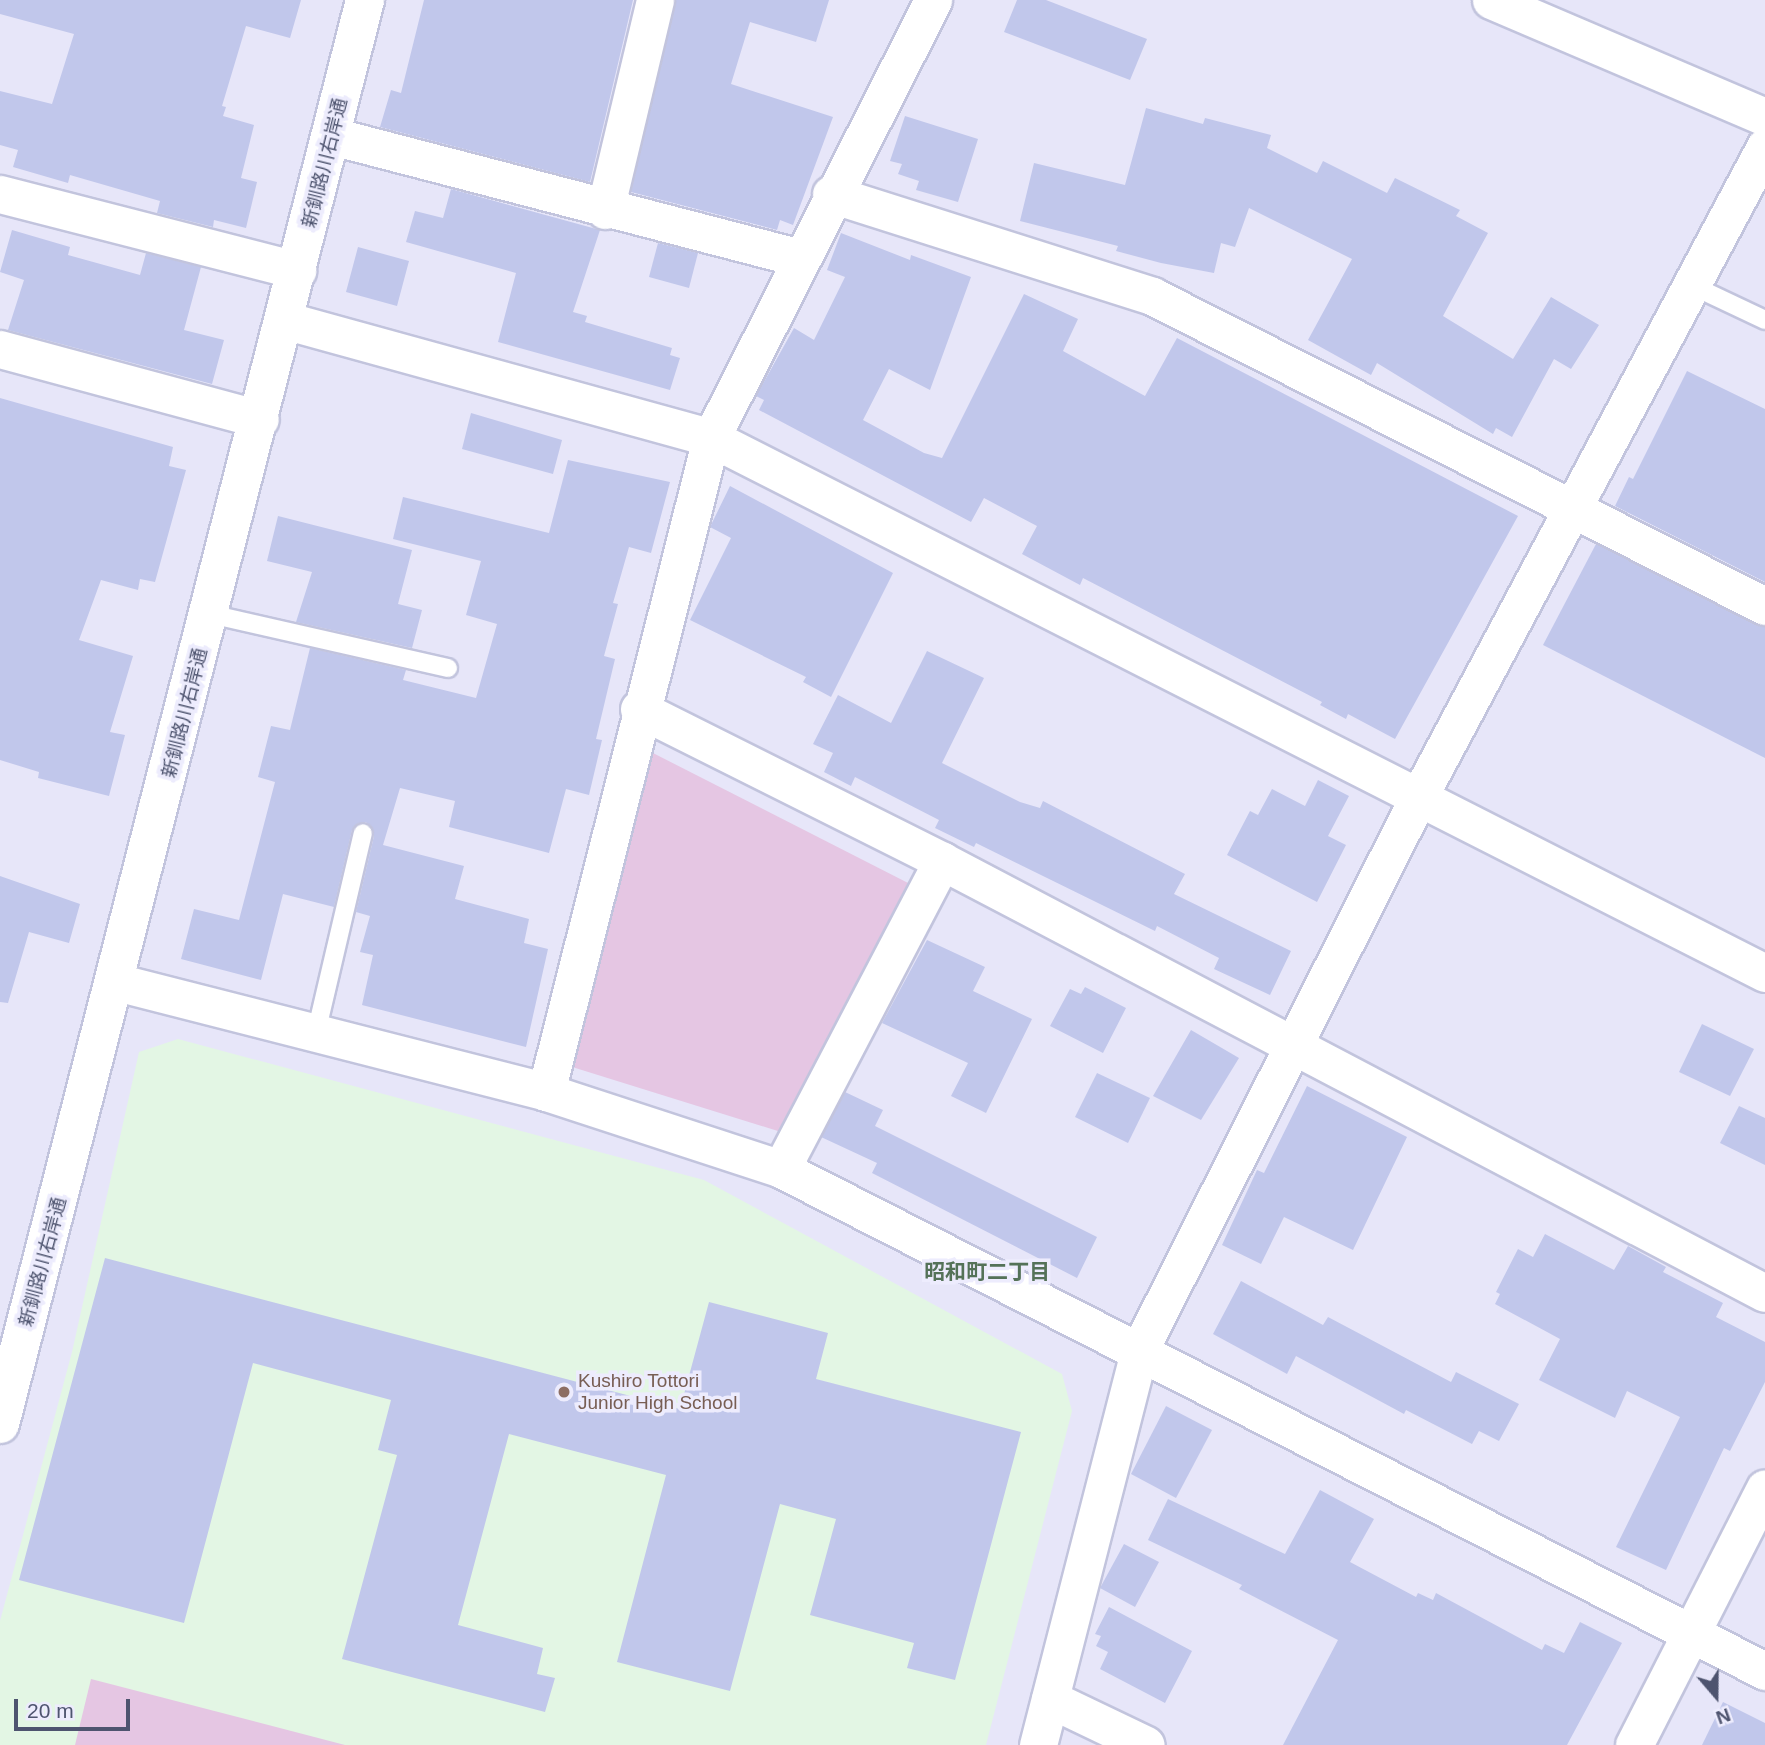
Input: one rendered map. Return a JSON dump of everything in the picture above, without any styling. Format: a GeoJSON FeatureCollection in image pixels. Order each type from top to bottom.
{"type":"FeatureCollection","features":[{"type":"Feature","properties":{"kind":"street","name":"新釧路川右岸通"},"geometry":{"type":"LineString","coordinates":[[0,1424],[116,982],[365,0]]}},
{"type":"Feature","properties":{"kind":"street"},"geometry":{"type":"LineString","coordinates":[[605,210],[655,0]]}},
{"type":"Feature","properties":{"kind":"street"},"geometry":{"type":"LineString","coordinates":[[546,1092],[639,709],[711,438],[831,194],[933,0]]}},
{"type":"Feature","properties":{"kind":"street"},"geometry":{"type":"LineString","coordinates":[[1491,0],[1765,117]]}},
{"type":"Feature","properties":{"kind":"street"},"geometry":{"type":"LineString","coordinates":[[332,136],[605,210],[800,258]]}},
{"type":"Feature","properties":{"kind":"street"},"geometry":{"type":"LineString","coordinates":[[1038,1745],[1139,1351],[1418,798],[1765,147]]}},
{"type":"Feature","properties":{"kind":"street"},"geometry":{"type":"LineString","coordinates":[[0,194],[297,270]]}},
{"type":"Feature","properties":{"kind":"street"},"geometry":{"type":"LineString","coordinates":[[831,194],[1152,296],[1765,606]]}},
{"type":"Feature","properties":{"kind":"street"},"geometry":{"type":"LineString","coordinates":[[284,320],[711,438],[1765,973]]}},
{"type":"Feature","properties":{"kind":"street"},"geometry":{"type":"LineString","coordinates":[[0,349],[260,418]]}},
{"type":"Feature","properties":{"kind":"street"},"geometry":{"type":"LineString","coordinates":[[639,709],[942,861],[1765,1293]]}},
{"type":"Feature","properties":{"kind":"street"},"geometry":{"type":"LineString","coordinates":[[781,1169],[942,861]]}},
{"type":"Feature","properties":{"kind":"street"},"geometry":{"type":"LineString","coordinates":[[116,982],[546,1092],[781,1169],[1765,1671]]}},
{"type":"Feature","properties":{"kind":"street"},"geometry":{"type":"LineString","coordinates":[[1634,1745],[1765,1488]]}},
{"type":"Feature","properties":{"kind":"street"},"geometry":{"type":"LineString","coordinates":[[1050,1699],[1146,1745]]}},
{"type":"Feature","properties":{"kind":"lane"},"geometry":{"type":"LineString","coordinates":[[1691,285],[1765,320]]}},
{"type":"Feature","properties":{"kind":"lane"},"geometry":{"type":"LineString","coordinates":[[210,614],[448,668]]}},
{"type":"Feature","properties":{"kind":"lane"},"geometry":{"type":"LineString","coordinates":[[316,1033],[363,834]]}},
{"type":"Feature","properties":{"kind":"shaded area"},"geometry":{"type":"Polygon","coordinates":[[[651,752],[912,885],[781,1132],[569,1066],[651,752]]]}},
{"type":"Feature","properties":{"kind":"shaded area","name":"Kushiro Tottori Junior High School"},"geometry":{"type":"Polygon","coordinates":[[[178,1039],[704,1180],[1062,1374],[1072,1411],[986,1745],[0,1745],[0,1621],[72,1352],[139,1052],[178,1039]]]}},
{"type":"Feature","properties":{"kind":"shaded area"},"geometry":{"type":"Polygon","coordinates":[[[91,1679],[345,1745],[75,1745],[91,1679]]]}},
{"type":"Feature","properties":{"kind":"building"},"geometry":{"type":"Polygon","coordinates":[[[0,0],[301,0],[290,38],[246,26],[222,106],[226,107],[223,116],[254,125],[241,178],[257,182],[246,228],[214,220],[213,227],[157,213],[160,201],[70,175],[68,183],[13,167],[18,150],[0,145],[0,91],[52,104],[74,34],[0,14],[0,0]]]}},
{"type":"Feature","properties":{"kind":"building"},"geometry":{"type":"Polygon","coordinates":[[[424,0],[633,0],[590,182],[380,127],[391,90],[401,93],[424,0]]]}},
{"type":"Feature","properties":{"kind":"building"},"geometry":{"type":"Polygon","coordinates":[[[675,0],[829,0],[816,42],[750,22],[731,84],[833,117],[793,225],[780,220],[777,230],[631,192],[675,0]]]}},
{"type":"Feature","properties":{"kind":"building"},"geometry":{"type":"Polygon","coordinates":[[[1017,0],[1046,0],[1147,39],[1130,80],[1004,32],[1017,0]]]}},
{"type":"Feature","properties":{"kind":"building"},"geometry":{"type":"Polygon","coordinates":[[[1146,108],[1203,124],[1205,118],[1271,135],[1267,148],[1317,173],[1323,161],[1387,193],[1395,178],[1460,210],[1456,216],[1488,233],[1443,316],[1513,359],[1551,297],[1599,325],[1571,369],[1554,359],[1512,437],[1496,428],[1493,434],[1377,363],[1371,375],[1308,340],[1352,259],[1249,208],[1235,247],[1221,243],[1214,273],[1116,251],[1118,246],[1020,221],[1034,163],[1125,185],[1146,108]]]}},
{"type":"Feature","properties":{"kind":"building"},"geometry":{"type":"Polygon","coordinates":[[[905,116],[978,139],[958,202],[916,190],[919,181],[898,174],[902,164],[890,161],[905,116]]]}},
{"type":"Feature","properties":{"kind":"building"},"geometry":{"type":"Polygon","coordinates":[[[451,189],[600,230],[573,312],[587,316],[585,322],[672,348],[670,355],[680,358],[670,390],[498,342],[516,273],[406,242],[415,211],[443,218],[451,189]]]}},
{"type":"Feature","properties":{"kind":"building"},"geometry":{"type":"Polygon","coordinates":[[[12,230],[70,247],[68,255],[140,275],[146,253],[201,267],[184,330],[224,340],[212,384],[8,330],[24,280],[0,272],[12,230]]]}},
{"type":"Feature","properties":{"kind":"building"},"geometry":{"type":"Polygon","coordinates":[[[841,233],[910,260],[911,255],[971,277],[930,390],[889,369],[863,420],[924,453],[942,458],[1024,294],[1078,319],[1063,351],[1145,396],[1177,338],[1518,516],[1395,739],[1348,714],[1346,719],[1320,705],[1322,702],[1083,578],[1080,585],[1022,554],[1037,526],[984,498],[971,522],[759,410],[764,400],[756,396],[794,328],[814,340],[845,277],[827,270],[841,233]]]}},
{"type":"Feature","properties":{"kind":"building"},"geometry":{"type":"Polygon","coordinates":[[[658,243],[698,253],[689,288],[649,277],[658,243]]]}},
{"type":"Feature","properties":{"kind":"building"},"geometry":{"type":"Polygon","coordinates":[[[358,247],[409,261],[397,306],[346,292],[358,247]]]}},
{"type":"Feature","properties":{"kind":"building"},"geometry":{"type":"Polygon","coordinates":[[[1687,371],[1765,409],[1765,582],[1615,506],[1629,477],[1633,479],[1687,371]]]}},
{"type":"Feature","properties":{"kind":"building"},"geometry":{"type":"Polygon","coordinates":[[[0,398],[173,447],[169,466],[186,470],[155,582],[140,579],[138,590],[101,580],[79,640],[133,656],[110,732],[125,735],[109,796],[38,778],[39,772],[0,760],[0,398]]]}},
{"type":"Feature","properties":{"kind":"building"},"geometry":{"type":"Polygon","coordinates":[[[471,413],[562,440],[553,474],[462,449],[471,413]]]}},
{"type":"Feature","properties":{"kind":"building"},"geometry":{"type":"Polygon","coordinates":[[[568,460],[670,482],[651,553],[629,547],[613,603],[618,604],[604,656],[615,659],[596,739],[602,740],[589,795],[566,789],[549,853],[449,827],[455,801],[400,788],[383,845],[464,866],[455,899],[529,919],[524,943],[548,949],[526,1047],[362,1005],[373,955],[360,952],[370,916],[356,912],[374,836],[366,822],[352,830],[334,907],[283,894],[261,980],[181,959],[194,909],[239,920],[275,782],[258,777],[271,726],[290,730],[310,648],[406,670],[403,680],[476,698],[497,624],[466,615],[481,561],[393,539],[403,497],[549,533],[568,460]]]}},
{"type":"Feature","properties":{"kind":"building"},"geometry":{"type":"Polygon","coordinates":[[[730,486],[893,573],[831,697],[803,682],[806,677],[690,620],[731,538],[710,527],[730,486]]]}},
{"type":"Feature","properties":{"kind":"building"},"geometry":{"type":"Polygon","coordinates":[[[278,516],[412,550],[398,604],[422,610],[412,648],[296,622],[312,572],[267,561],[278,516]]]}},
{"type":"Feature","properties":{"kind":"building"},"geometry":{"type":"Polygon","coordinates":[[[1596,544],[1765,627],[1765,758],[1543,645],[1596,544]]]}},
{"type":"Feature","properties":{"kind":"building"},"geometry":{"type":"Polygon","coordinates":[[[927,651],[984,678],[942,763],[1020,802],[1040,808],[1043,801],[1185,874],[1174,894],[1291,951],[1270,995],[1214,969],[1219,958],[1157,926],[1155,931],[976,843],[974,847],[935,828],[939,820],[855,777],[851,786],[824,772],[833,753],[813,744],[838,695],[891,723],[927,651]]]}},
{"type":"Feature","properties":{"kind":"building"},"geometry":{"type":"Polygon","coordinates":[[[1318,780],[1349,796],[1328,836],[1346,845],[1317,902],[1227,855],[1250,811],[1258,815],[1272,789],[1305,806],[1318,780]]]}},
{"type":"Feature","properties":{"kind":"building"},"geometry":{"type":"Polygon","coordinates":[[[0,876],[80,904],[69,943],[29,932],[8,1003],[0,1002],[0,876]]]}},
{"type":"Feature","properties":{"kind":"building"},"geometry":{"type":"Polygon","coordinates":[[[927,940],[985,967],[973,991],[1032,1019],[986,1113],[951,1096],[968,1063],[882,1023],[927,940]]]}},
{"type":"Feature","properties":{"kind":"building"},"geometry":{"type":"Polygon","coordinates":[[[1085,987],[1126,1008],[1103,1053],[1050,1026],[1070,989],[1081,994],[1085,987]]]}},
{"type":"Feature","properties":{"kind":"building"},"geometry":{"type":"Polygon","coordinates":[[[1702,1024],[1754,1049],[1730,1096],[1679,1072],[1702,1024]]]}},
{"type":"Feature","properties":{"kind":"building"},"geometry":{"type":"Polygon","coordinates":[[[1191,1030],[1239,1058],[1201,1120],[1153,1096],[1191,1030]]]}},
{"type":"Feature","properties":{"kind":"building"},"geometry":{"type":"Polygon","coordinates":[[[1097,1073],[1150,1098],[1128,1143],[1075,1117],[1097,1073]]]}},
{"type":"Feature","properties":{"kind":"building"},"geometry":{"type":"Polygon","coordinates":[[[1307,1086],[1407,1137],[1353,1250],[1284,1217],[1261,1264],[1222,1245],[1257,1170],[1264,1173],[1307,1086]]]}},
{"type":"Feature","properties":{"kind":"building"},"geometry":{"type":"Polygon","coordinates":[[[845,1092],[883,1110],[875,1126],[1097,1237],[1077,1278],[872,1173],[877,1163],[821,1137],[845,1092]]]}},
{"type":"Feature","properties":{"kind":"building"},"geometry":{"type":"Polygon","coordinates":[[[1739,1106],[1765,1118],[1765,1165],[1720,1143],[1739,1106]]]}},
{"type":"Feature","properties":{"kind":"building"},"geometry":{"type":"Polygon","coordinates":[[[1545,1234],[1614,1270],[1628,1246],[1666,1267],[1663,1272],[1723,1303],[1716,1317],[1765,1342],[1765,1382],[1730,1451],[1724,1448],[1666,1570],[1616,1547],[1680,1417],[1627,1391],[1615,1418],[1539,1380],[1560,1339],[1495,1304],[1500,1294],[1496,1292],[1518,1249],[1533,1257],[1545,1234]]]}},
{"type":"Feature","properties":{"kind":"building"},"geometry":{"type":"Polygon","coordinates":[[[105,1258],[680,1409],[709,1302],[828,1333],[816,1379],[1021,1432],[955,1680],[907,1668],[914,1643],[810,1615],[836,1519],[780,1504],[730,1691],[617,1662],[666,1475],[509,1434],[458,1625],[543,1648],[537,1674],[555,1678],[545,1712],[342,1659],[397,1455],[378,1450],[391,1400],[253,1363],[184,1623],[19,1580],[105,1258]]]}},
{"type":"Feature","properties":{"kind":"building"},"geometry":{"type":"Polygon","coordinates":[[[1241,1281],[1323,1325],[1328,1317],[1451,1382],[1456,1372],[1519,1404],[1499,1441],[1479,1431],[1472,1444],[1406,1410],[1404,1414],[1296,1356],[1287,1374],[1213,1334],[1241,1281]]]}},
{"type":"Feature","properties":{"kind":"building"},"geometry":{"type":"Polygon","coordinates":[[[1166,1406],[1212,1430],[1176,1498],[1131,1474],[1166,1406]]]}},
{"type":"Feature","properties":{"kind":"building"},"geometry":{"type":"Polygon","coordinates":[[[1320,1490],[1374,1519],[1350,1562],[1416,1597],[1418,1593],[1433,1600],[1436,1593],[1542,1650],[1545,1644],[1564,1653],[1580,1622],[1622,1643],[1567,1745],[1283,1745],[1338,1640],[1239,1589],[1242,1585],[1148,1540],[1168,1499],[1285,1554],[1320,1490]]]}},
{"type":"Feature","properties":{"kind":"building"},"geometry":{"type":"Polygon","coordinates":[[[1124,1544],[1159,1562],[1135,1607],[1100,1588],[1124,1544]]]}},
{"type":"Feature","properties":{"kind":"building"},"geometry":{"type":"Polygon","coordinates":[[[1109,1607],[1192,1651],[1165,1703],[1100,1669],[1108,1652],[1096,1646],[1101,1636],[1095,1634],[1109,1607]]]}},
{"type":"Feature","properties":{"kind":"building"},"geometry":{"type":"Polygon","coordinates":[[[1723,1702],[1765,1723],[1765,1745],[1702,1745],[1723,1702]]]}},
{"type":"Feature","properties":{"kind":"place","name":"Kushiro Tottori Junior High School"},"geometry":{"type":"Point","coordinates":[564,1392]}},
{"type":"Feature","properties":{"kind":"district","name":"昭和町二丁目"},"geometry":{"type":"Point","coordinates":[987,1272]}}]}
